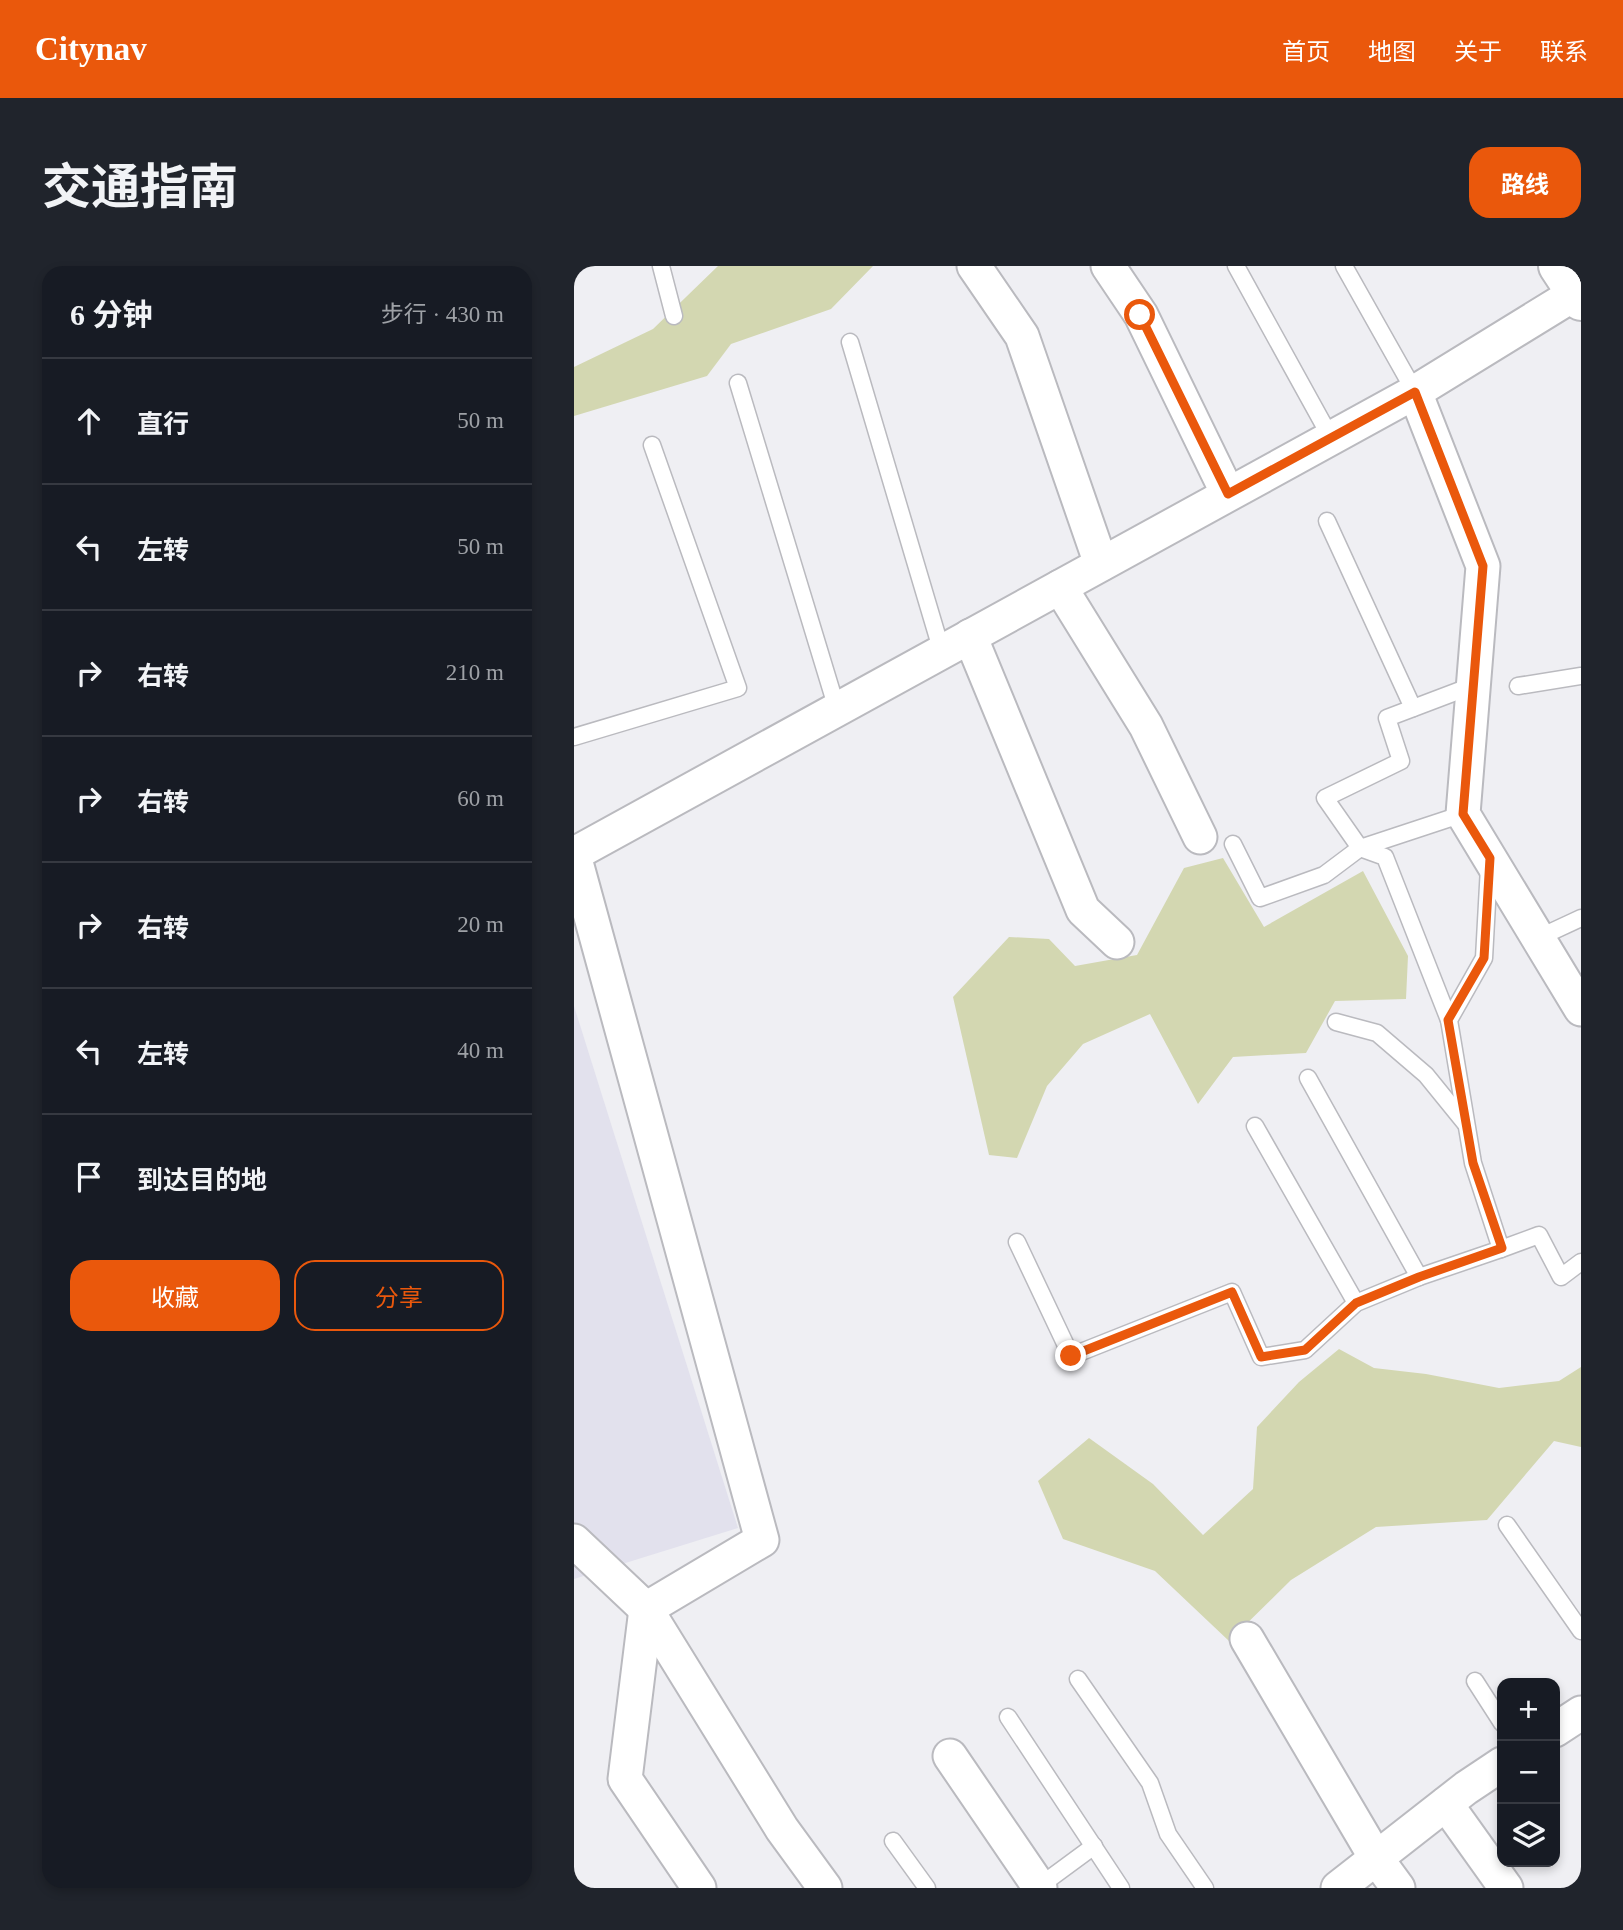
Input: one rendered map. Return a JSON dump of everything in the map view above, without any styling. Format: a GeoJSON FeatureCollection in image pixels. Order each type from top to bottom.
{"type":"FeatureCollection","features":[{"type":"Feature","properties":{"kind":"street"},"geometry":{"type":"LineString","coordinates":[[974,266],[1022,336],[1101,564]]}},
{"type":"Feature","properties":{"kind":"street"},"geometry":{"type":"LineString","coordinates":[[1108,266],[1140,315],[1228,494]]}},
{"type":"Feature","properties":{"kind":"street"},"geometry":{"type":"LineString","coordinates":[[646,1609],[762,1540],[574,854],[1415,392],[1572,287]]}},
{"type":"Feature","properties":{"kind":"street"},"geometry":{"type":"LineString","coordinates":[[1415,392],[1483,566],[1463,814],[1581,1009]]}},
{"type":"Feature","properties":{"kind":"street"},"geometry":{"type":"LineString","coordinates":[[1060,587],[1146,726],[1200,837]]}},
{"type":"Feature","properties":{"kind":"street"},"geometry":{"type":"LineString","coordinates":[[956,644],[1083,910],[1117,942]]}},
{"type":"Feature","properties":{"kind":"street"},"geometry":{"type":"LineString","coordinates":[[574,1541],[646,1609],[782,1829],[825,1888]]}},
{"type":"Feature","properties":{"kind":"street"},"geometry":{"type":"LineString","coordinates":[[646,1609],[625,1779],[699,1888]]}},
{"type":"Feature","properties":{"kind":"street"},"geometry":{"type":"LineString","coordinates":[[1248,1639],[1376,1858],[1398,1888]]}},
{"type":"Feature","properties":{"kind":"street"},"geometry":{"type":"LineString","coordinates":[[1560,1727],[1581,1713]]}},
{"type":"Feature","properties":{"kind":"street"},"geometry":{"type":"LineString","coordinates":[[950,1756],[1039,1888]]}},
{"type":"Feature","properties":{"kind":"street"},"geometry":{"type":"LineString","coordinates":[[1338,1888],[1497,1768]]}},
{"type":"Feature","properties":{"kind":"street"},"geometry":{"type":"LineString","coordinates":[[1446,1804],[1506,1888]]}},
{"type":"Feature","properties":{"kind":"lane"},"geometry":{"type":"LineString","coordinates":[[661,266],[674,316]]}},
{"type":"Feature","properties":{"kind":"lane"},"geometry":{"type":"LineString","coordinates":[[1236,266],[1331,438]]}},
{"type":"Feature","properties":{"kind":"lane"},"geometry":{"type":"LineString","coordinates":[[1344,266],[1415,392]]}},
{"type":"Feature","properties":{"kind":"lane"},"geometry":{"type":"LineString","coordinates":[[850,342],[956,644]]}},
{"type":"Feature","properties":{"kind":"lane"},"geometry":{"type":"LineString","coordinates":[[738,383],[837,709]]}},
{"type":"Feature","properties":{"kind":"lane"},"geometry":{"type":"LineString","coordinates":[[574,737],[738,688],[652,445]]}},
{"type":"Feature","properties":{"kind":"lane"},"geometry":{"type":"LineString","coordinates":[[1327,520],[1413,708]]}},
{"type":"Feature","properties":{"kind":"lane"},"geometry":{"type":"LineString","coordinates":[[1518,686],[1581,676]]}},
{"type":"Feature","properties":{"kind":"lane"},"geometry":{"type":"LineString","coordinates":[[1474,685],[1387,718],[1401,761],[1325,798],[1360,848],[1385,857],[1448,1020],[1473,1163],[1502,1248]]}},
{"type":"Feature","properties":{"kind":"lane"},"geometry":{"type":"LineString","coordinates":[[1233,844],[1260,898],[1324,875],[1360,848],[1463,814]]}},
{"type":"Feature","properties":{"kind":"lane"},"geometry":{"type":"LineString","coordinates":[[1448,1020],[1484,958],[1490,858]]}},
{"type":"Feature","properties":{"kind":"lane"},"geometry":{"type":"LineString","coordinates":[[1538,938],[1581,918]]}},
{"type":"Feature","properties":{"kind":"lane"},"geometry":{"type":"LineString","coordinates":[[1336,1022],[1377,1033],[1426,1075],[1467,1125]]}},
{"type":"Feature","properties":{"kind":"lane"},"geometry":{"type":"LineString","coordinates":[[1308,1078],[1419,1277]]}},
{"type":"Feature","properties":{"kind":"lane"},"geometry":{"type":"LineString","coordinates":[[1255,1126],[1356,1303]]}},
{"type":"Feature","properties":{"kind":"lane"},"geometry":{"type":"LineString","coordinates":[[1017,1242],[1071,1356],[1232,1292],[1261,1357],[1305,1350],[1356,1303],[1419,1277],[1539,1234],[1561,1278],[1581,1262]]}},
{"type":"Feature","properties":{"kind":"lane"},"geometry":{"type":"LineString","coordinates":[[1507,1525],[1581,1631]]}},
{"type":"Feature","properties":{"kind":"lane"},"geometry":{"type":"LineString","coordinates":[[1078,1679],[1150,1783],[1168,1834],[1205,1888]]}},
{"type":"Feature","properties":{"kind":"lane"},"geometry":{"type":"LineString","coordinates":[[1475,1681],[1497,1715]]}},
{"type":"Feature","properties":{"kind":"lane"},"geometry":{"type":"LineString","coordinates":[[1009,1717],[1121,1888]]}},
{"type":"Feature","properties":{"kind":"lane"},"geometry":{"type":"LineString","coordinates":[[893,1841],[927,1888]]}},
{"type":"Feature","properties":{"kind":"lane"},"geometry":{"type":"LineString","coordinates":[[1039,1888],[1094,1846]]}},
{"type":"Feature","properties":{"kind":"shaded area"},"geometry":{"type":"Polygon","coordinates":[[[574,1006],[738,1528],[574,1579],[574,1006]]]}},
{"type":"Feature","properties":{"kind":"green space"},"geometry":{"type":"Polygon","coordinates":[[[718,266],[873,266],[831,309],[731,344],[707,376],[574,416],[574,367],[653,329],[718,266]]]}},
{"type":"Feature","properties":{"kind":"green space"},"geometry":{"type":"Polygon","coordinates":[[[1223,858],[1264,927],[1363,871],[1408,956],[1406,999],[1335,1001],[1306,1053],[1233,1057],[1198,1104],[1150,1014],[1083,1044],[1047,1086],[1017,1158],[989,1155],[953,997],[1009,937],[1049,939],[1075,966],[1137,955],[1184,868],[1223,858]]]}},
{"type":"Feature","properties":{"kind":"green space"},"geometry":{"type":"Polygon","coordinates":[[[1339,1349],[1374,1368],[1426,1374],[1499,1388],[1559,1381],[1581,1367],[1581,1447],[1554,1441],[1487,1520],[1376,1527],[1291,1580],[1229,1641],[1155,1571],[1063,1539],[1038,1481],[1089,1438],[1153,1484],[1203,1535],[1253,1489],[1257,1427],[1299,1382],[1339,1349]]]}},
{"type":"Feature","properties":{"kind":"route"},"geometry":{"type":"LineString","coordinates":[[1071,1356],[1232,1292],[1261,1357],[1305,1350],[1356,1303],[1419,1277],[1502,1248],[1473,1163],[1448,1020],[1484,958],[1490,858],[1463,814],[1483,566],[1415,392],[1228,494],[1140,315]]}}]}
